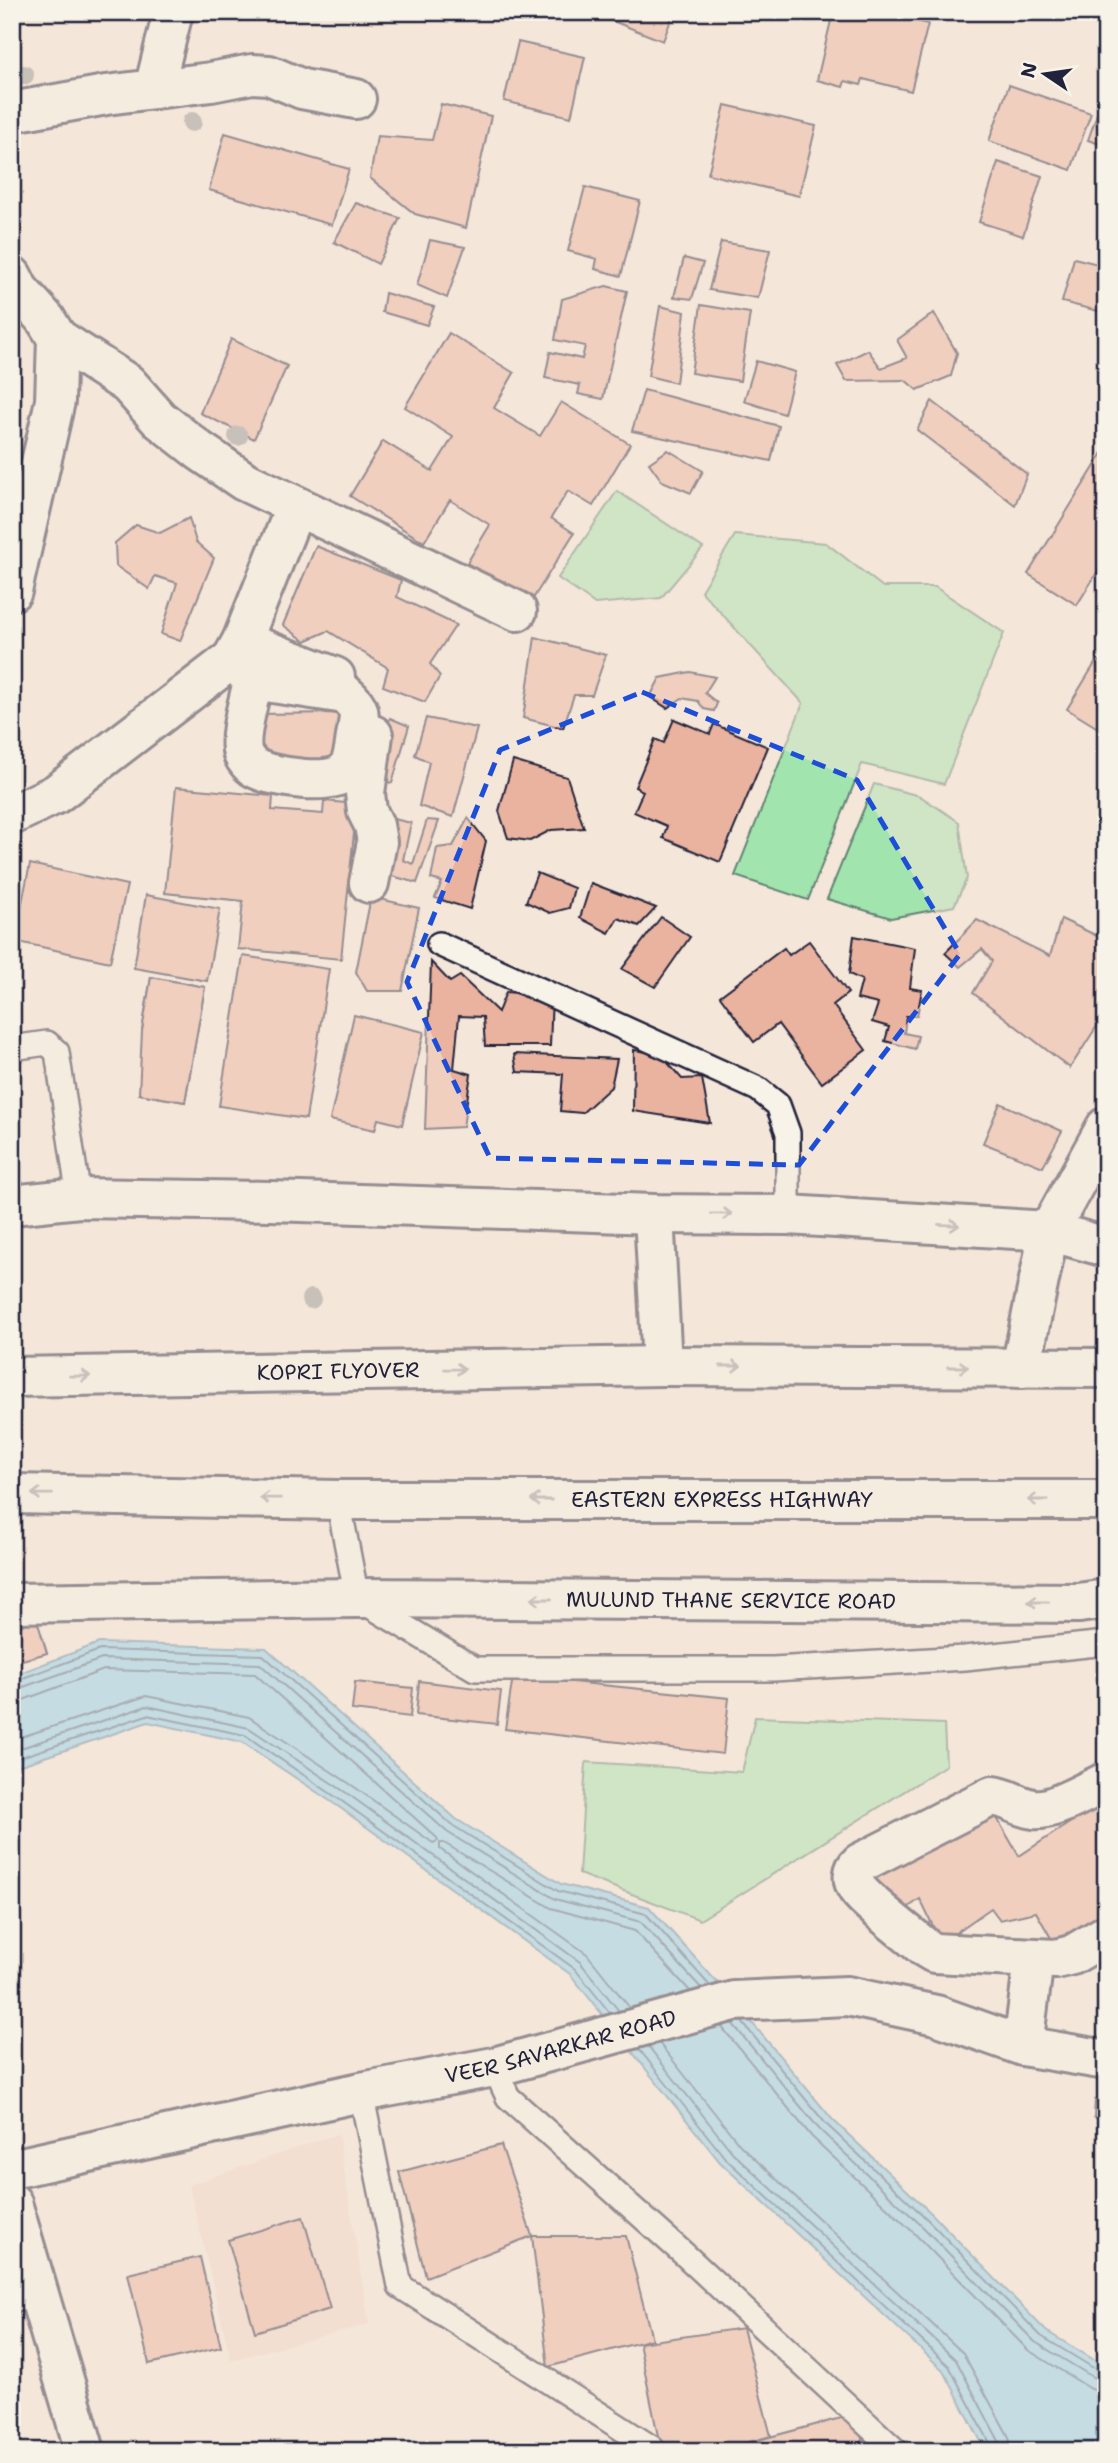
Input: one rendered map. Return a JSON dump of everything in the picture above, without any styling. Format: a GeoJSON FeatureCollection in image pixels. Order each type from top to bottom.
{"type":"FeatureCollection","features":[{"type":"Feature","properties":{"kind":"main road"},"geometry":{"type":"LineString","coordinates":[[154,89],[173,12]]}},
{"type":"Feature","properties":{"kind":"main road"},"geometry":{"type":"LineString","coordinates":[[12,112],[106,95],[253,74],[269,75],[302,89],[356,99]]}},
{"type":"Feature","properties":{"kind":"main road"},"geometry":{"type":"LineString","coordinates":[[12,276],[19,290],[46,320],[57,338],[128,384],[159,419],[244,481],[517,611]]}},
{"type":"Feature","properties":{"kind":"main road"},"geometry":{"type":"LineString","coordinates":[[12,591],[55,401],[57,338]]}},
{"type":"Feature","properties":{"kind":"main road"},"geometry":{"type":"LineString","coordinates":[[12,815],[56,794],[243,660],[296,506]]}},
{"type":"Feature","properties":{"kind":"main road"},"geometry":{"type":"LineString","coordinates":[[243,660],[371,691],[376,697],[365,793],[367,811],[374,825],[377,842],[369,883]]}},
{"type":"Feature","properties":{"kind":"main road"},"geometry":{"type":"LineString","coordinates":[[1021,1368],[1049,1231],[1106,1127]]}},
{"type":"Feature","properties":{"kind":"main road"},"geometry":{"type":"LineString","coordinates":[[12,1205],[79,1198],[271,1201],[653,1214],[788,1215],[1049,1231],[1106,1247]]}},
{"type":"Feature","properties":{"kind":"main road"},"geometry":{"type":"LineString","coordinates":[[653,1214],[662,1366],[1106,1368]]}},
{"type":"Feature","properties":{"kind":"main road","name":"KOPRI FLYOVER"},"geometry":{"type":"LineString","coordinates":[[12,1377],[662,1366]]}},
{"type":"Feature","properties":{"kind":"main road"},"geometry":{"type":"LineString","coordinates":[[12,1494],[338,1500]]}},
{"type":"Feature","properties":{"kind":"main road","name":"EASTERN EXPRESS HIGHWAY"},"geometry":{"type":"LineString","coordinates":[[338,1500],[1106,1500]]}},
{"type":"Feature","properties":{"kind":"main road","name":"MULUND THANE SERVICE ROAD"},"geometry":{"type":"LineString","coordinates":[[12,1603],[357,1598],[1065,1602],[1106,1599]]}},
{"type":"Feature","properties":{"kind":"main road"},"geometry":{"type":"LineString","coordinates":[[1106,1782],[1053,1806],[1037,1810],[1021,1806],[1004,1797],[992,1796],[883,1851],[855,1868],[853,1873],[858,1890],[924,1947],[934,1952],[1056,1959],[1072,1955],[1106,1935]]}},
{"type":"Feature","properties":{"kind":"main road"},"geometry":{"type":"LineString","coordinates":[[1023,2046],[1034,1959]]}},
{"type":"Feature","properties":{"kind":"main road","name":"VEER SAVARKAR ROAD"},"geometry":{"type":"LineString","coordinates":[[12,2169],[361,2092],[494,2067],[734,2001],[847,1996],[936,2015],[1023,2046],[1106,2060]]}},
{"type":"Feature","properties":{"kind":"main road"},"geometry":{"type":"LineString","coordinates":[[12,2203],[26,2298],[85,2451]]}},
{"type":"Feature","properties":{"kind":"lane"},"geometry":{"type":"LineString","coordinates":[[439,944],[758,1089],[778,1105],[788,1133],[788,1215]]}},
{"type":"Feature","properties":{"kind":"lane"},"geometry":{"type":"LineString","coordinates":[[12,1048],[47,1043],[57,1052],[79,1198]]}},
{"type":"Feature","properties":{"kind":"lane"},"geometry":{"type":"LineString","coordinates":[[338,1500],[357,1598],[475,1669],[773,1670],[964,1658],[1106,1643]]}},
{"type":"Feature","properties":{"kind":"lane"},"geometry":{"type":"LineString","coordinates":[[494,2067],[508,2097],[684,2254],[897,2451]]}},
{"type":"Feature","properties":{"kind":"lane"},"geometry":{"type":"LineString","coordinates":[[361,2092],[400,2286],[653,2451]]}},
{"type":"Feature","properties":{"kind":"highlighted area"},"geometry":{"type":"Polygon","coordinates":[[[642,692],[857,780],[960,954],[799,1165],[490,1158],[407,982],[500,750],[642,692]]]}},
{"type":"Feature","properties":{"kind":"shaded area"},"geometry":{"type":"Polygon","coordinates":[[[338,2134],[369,2324],[231,2360],[189,2185],[338,2134]]]}},
{"type":"Feature","properties":{"kind":"green space"},"geometry":{"type":"Polygon","coordinates":[[[617,491],[703,548],[661,598],[595,604],[558,578],[617,491]]]}},
{"type":"Feature","properties":{"kind":"green space"},"geometry":{"type":"Polygon","coordinates":[[[735,535],[826,543],[883,587],[935,587],[1004,633],[944,784],[862,764],[808,900],[735,876],[803,703],[701,591],[735,535]]]}},
{"type":"Feature","properties":{"kind":"green space"},"geometry":{"type":"Polygon","coordinates":[[[874,784],[920,796],[959,822],[967,878],[954,906],[891,918],[827,899],[874,784]]]}},
{"type":"Feature","properties":{"kind":"green space"},"geometry":{"type":"Polygon","coordinates":[[[755,1717],[944,1724],[946,1765],[700,1920],[579,1874],[586,1762],[742,1772],[755,1717]]]}},
{"type":"Feature","properties":{"kind":"water"},"geometry":{"type":"Polygon","coordinates":[[[99,1643],[266,1648],[456,1819],[561,1884],[649,1907],[734,2001],[832,2119],[933,2215],[1046,2331],[1106,2367],[1106,2451],[986,2451],[944,2371],[720,2162],[570,1974],[339,1807],[242,1742],[148,1722],[12,1768],[12,1676],[99,1643]]]}},
{"type":"Feature","properties":{"kind":"building"},"geometry":{"type":"Polygon","coordinates":[[[595,12],[674,12],[663,41],[595,12]]]}},
{"type":"Feature","properties":{"kind":"building"},"geometry":{"type":"Polygon","coordinates":[[[833,12],[884,12],[928,24],[911,91],[863,79],[861,85],[845,81],[843,87],[817,80],[833,12]]]}},
{"type":"Feature","properties":{"kind":"building"},"geometry":{"type":"Polygon","coordinates":[[[518,42],[585,57],[571,117],[504,101],[518,42]]]}},
{"type":"Feature","properties":{"kind":"building"},"geometry":{"type":"Polygon","coordinates":[[[1009,85],[1091,113],[1071,170],[989,141],[1009,85]]]}},
{"type":"Feature","properties":{"kind":"building"},"geometry":{"type":"Polygon","coordinates":[[[1106,88],[1106,146],[1088,140],[1106,88]]]}},
{"type":"Feature","properties":{"kind":"building"},"geometry":{"type":"Polygon","coordinates":[[[441,104],[491,116],[466,228],[415,214],[370,178],[377,136],[432,140],[441,104]]]}},
{"type":"Feature","properties":{"kind":"building"},"geometry":{"type":"Polygon","coordinates":[[[725,105],[816,126],[799,196],[708,174],[725,105]]]}},
{"type":"Feature","properties":{"kind":"building"},"geometry":{"type":"Polygon","coordinates":[[[225,133],[349,169],[332,225],[209,190],[225,133]]]}},
{"type":"Feature","properties":{"kind":"building"},"geometry":{"type":"Polygon","coordinates":[[[998,162],[1042,176],[1023,236],[979,222],[998,162]]]}},
{"type":"Feature","properties":{"kind":"building"},"geometry":{"type":"Polygon","coordinates":[[[585,187],[640,201],[621,276],[595,269],[597,259],[568,251],[585,187]]]}},
{"type":"Feature","properties":{"kind":"building"},"geometry":{"type":"Polygon","coordinates":[[[356,203],[400,218],[378,264],[334,242],[356,203]]]}},
{"type":"Feature","properties":{"kind":"building"},"geometry":{"type":"Polygon","coordinates":[[[430,240],[465,247],[447,298],[417,285],[430,240]]]}},
{"type":"Feature","properties":{"kind":"building"},"geometry":{"type":"Polygon","coordinates":[[[721,242],[770,250],[758,298],[709,290],[721,242]]]}},
{"type":"Feature","properties":{"kind":"building"},"geometry":{"type":"Polygon","coordinates":[[[684,258],[703,263],[692,299],[674,297],[684,258]]]}},
{"type":"Feature","properties":{"kind":"building"},"geometry":{"type":"Polygon","coordinates":[[[1074,258],[1106,266],[1106,313],[1062,302],[1074,258]]]}},
{"type":"Feature","properties":{"kind":"building"},"geometry":{"type":"Polygon","coordinates":[[[606,286],[627,291],[603,399],[578,394],[580,385],[545,378],[550,352],[582,359],[585,346],[555,340],[562,299],[606,286]]]}},
{"type":"Feature","properties":{"kind":"building"},"geometry":{"type":"Polygon","coordinates":[[[385,293],[434,307],[427,325],[382,312],[385,293]]]}},
{"type":"Feature","properties":{"kind":"building"},"geometry":{"type":"Polygon","coordinates":[[[701,305],[750,313],[740,381],[691,373],[701,305]]]}},
{"type":"Feature","properties":{"kind":"building"},"geometry":{"type":"Polygon","coordinates":[[[660,306],[685,312],[676,383],[648,376],[660,306]]]}},
{"type":"Feature","properties":{"kind":"building"},"geometry":{"type":"Polygon","coordinates":[[[934,313],[957,353],[951,376],[917,390],[905,380],[846,381],[837,365],[868,350],[881,368],[907,358],[897,340],[934,313]]]}},
{"type":"Feature","properties":{"kind":"building"},"geometry":{"type":"Polygon","coordinates":[[[449,333],[514,373],[494,408],[540,436],[561,402],[630,444],[593,506],[568,491],[551,518],[574,533],[531,602],[467,563],[490,525],[450,500],[424,542],[350,496],[383,441],[432,471],[453,437],[405,407],[449,333]]]}},
{"type":"Feature","properties":{"kind":"building"},"geometry":{"type":"Polygon","coordinates":[[[231,339],[287,366],[254,439],[200,413],[231,339]]]}},
{"type":"Feature","properties":{"kind":"building"},"geometry":{"type":"Polygon","coordinates":[[[756,361],[795,372],[784,414],[744,401],[756,361]]]}},
{"type":"Feature","properties":{"kind":"building"},"geometry":{"type":"Polygon","coordinates":[[[644,390],[779,426],[771,461],[632,431],[644,390]]]}},
{"type":"Feature","properties":{"kind":"building"},"geometry":{"type":"Polygon","coordinates":[[[932,401],[1027,474],[1015,505],[917,430],[932,401]]]}},
{"type":"Feature","properties":{"kind":"building"},"geometry":{"type":"Polygon","coordinates":[[[1106,448],[1106,558],[1077,605],[1028,574],[1106,448]]]}},
{"type":"Feature","properties":{"kind":"building"},"geometry":{"type":"Polygon","coordinates":[[[668,450],[703,471],[691,493],[662,481],[649,463],[668,450]]]}},
{"type":"Feature","properties":{"kind":"building"},"geometry":{"type":"Polygon","coordinates":[[[189,518],[196,542],[214,558],[180,641],[161,634],[177,583],[155,576],[149,589],[116,566],[115,543],[136,525],[160,533],[189,518]]]}},
{"type":"Feature","properties":{"kind":"building"},"geometry":{"type":"Polygon","coordinates":[[[316,546],[401,580],[397,597],[456,625],[430,664],[440,676],[425,702],[383,686],[388,668],[328,631],[305,641],[283,625],[316,546]]]}},
{"type":"Feature","properties":{"kind":"building"},"geometry":{"type":"Polygon","coordinates":[[[535,637],[606,655],[592,695],[574,695],[563,728],[523,718],[535,637]]]}},
{"type":"Feature","properties":{"kind":"building"},"geometry":{"type":"Polygon","coordinates":[[[1097,660],[1106,665],[1106,733],[1067,709],[1097,660]]]}},
{"type":"Feature","properties":{"kind":"building"},"geometry":{"type":"Polygon","coordinates":[[[690,672],[715,677],[705,693],[717,703],[714,711],[704,709],[698,701],[682,698],[667,708],[650,697],[660,678],[690,672]]]}},
{"type":"Feature","properties":{"kind":"building"},"geometry":{"type":"Polygon","coordinates":[[[347,713],[342,746],[330,759],[306,761],[282,758],[269,753],[256,739],[254,714],[347,713]]]}},
{"type":"Feature","properties":{"kind":"building"},"geometry":{"type":"Polygon","coordinates":[[[390,718],[409,726],[392,783],[374,779],[390,718]]]}},
{"type":"Feature","properties":{"kind":"building"},"geometry":{"type":"Polygon","coordinates":[[[426,718],[477,728],[453,817],[419,806],[429,762],[415,755],[426,718]]]}},
{"type":"Feature","properties":{"kind":"building"},"geometry":{"type":"Polygon","coordinates":[[[674,719],[710,734],[714,724],[768,747],[720,862],[663,838],[667,826],[634,812],[643,791],[635,787],[655,739],[664,743],[674,719]]]}},
{"type":"Feature","properties":{"kind":"building"},"geometry":{"type":"Polygon","coordinates":[[[513,761],[567,777],[584,828],[551,830],[530,841],[508,838],[499,811],[513,761]]]}},
{"type":"Feature","properties":{"kind":"building"},"geometry":{"type":"Polygon","coordinates":[[[176,787],[273,796],[272,810],[323,814],[324,801],[357,804],[341,959],[238,949],[243,901],[165,893],[176,787]]]}},
{"type":"Feature","properties":{"kind":"building"},"geometry":{"type":"Polygon","coordinates":[[[468,818],[486,841],[470,909],[435,898],[442,882],[431,879],[437,848],[453,846],[468,818]]]}},
{"type":"Feature","properties":{"kind":"building"},"geometry":{"type":"Polygon","coordinates":[[[394,819],[411,823],[403,860],[413,864],[427,820],[439,821],[417,883],[385,874],[394,819]]]}},
{"type":"Feature","properties":{"kind":"building"},"geometry":{"type":"Polygon","coordinates":[[[30,864],[127,885],[110,962],[14,941],[30,864]]]}},
{"type":"Feature","properties":{"kind":"building"},"geometry":{"type":"Polygon","coordinates":[[[537,873],[574,888],[569,908],[550,913],[526,902],[537,873]]]}},
{"type":"Feature","properties":{"kind":"building"},"geometry":{"type":"Polygon","coordinates":[[[591,883],[656,908],[639,926],[618,918],[609,933],[580,918],[591,883]]]}},
{"type":"Feature","properties":{"kind":"building"},"geometry":{"type":"Polygon","coordinates":[[[146,895],[220,909],[207,981],[134,968],[146,895]]]}},
{"type":"Feature","properties":{"kind":"building"},"geometry":{"type":"Polygon","coordinates":[[[371,897],[419,908],[402,991],[367,991],[356,972],[371,897]]]}},
{"type":"Feature","properties":{"kind":"building"},"geometry":{"type":"Polygon","coordinates":[[[661,917],[690,937],[655,987],[622,969],[661,917]]]}},
{"type":"Feature","properties":{"kind":"building"},"geometry":{"type":"Polygon","coordinates":[[[1061,919],[1106,940],[1106,1012],[1070,1068],[973,993],[992,961],[982,949],[960,967],[945,953],[977,920],[1050,956],[1061,919]]]}},
{"type":"Feature","properties":{"kind":"building"},"geometry":{"type":"Polygon","coordinates":[[[854,936],[915,948],[910,988],[922,990],[917,1016],[906,1016],[904,1033],[918,1036],[915,1049],[885,1041],[889,1027],[872,1022],[878,1004],[857,999],[862,980],[849,974],[854,936]]]}},
{"type":"Feature","properties":{"kind":"building"},"geometry":{"type":"Polygon","coordinates":[[[809,941],[848,993],[833,1005],[866,1050],[822,1083],[778,1024],[754,1042],[720,996],[784,948],[789,955],[809,941]]]}},
{"type":"Feature","properties":{"kind":"building"},"geometry":{"type":"Polygon","coordinates":[[[243,956],[329,969],[306,1119],[219,1106],[243,956]]]}},
{"type":"Feature","properties":{"kind":"building"},"geometry":{"type":"Polygon","coordinates":[[[431,962],[450,982],[460,976],[498,1012],[506,992],[552,996],[550,1046],[485,1046],[483,1017],[459,1016],[454,1069],[471,1074],[463,1127],[425,1129],[431,962]]]}},
{"type":"Feature","properties":{"kind":"building"},"geometry":{"type":"Polygon","coordinates":[[[151,977],[205,987],[185,1102],[139,1094],[149,1033],[142,1031],[151,977]]]}},
{"type":"Feature","properties":{"kind":"building"},"geometry":{"type":"Polygon","coordinates":[[[151,977],[205,987],[185,1102],[139,1094],[142,1031],[151,977]]]}},
{"type":"Feature","properties":{"kind":"building"},"geometry":{"type":"Polygon","coordinates":[[[354,1015],[424,1032],[402,1125],[378,1119],[375,1130],[330,1120],[354,1015]]]}},
{"type":"Feature","properties":{"kind":"building"},"geometry":{"type":"Polygon","coordinates":[[[634,1050],[660,1054],[682,1079],[702,1078],[710,1123],[633,1111],[634,1050]]]}},
{"type":"Feature","properties":{"kind":"building"},"geometry":{"type":"Polygon","coordinates":[[[514,1054],[617,1059],[611,1087],[582,1113],[560,1111],[563,1074],[517,1072],[514,1054]]]}},
{"type":"Feature","properties":{"kind":"building"},"geometry":{"type":"Polygon","coordinates":[[[1000,1103],[1062,1131],[1043,1167],[983,1143],[1000,1103]]]}},
{"type":"Feature","properties":{"kind":"building"},"geometry":{"type":"Polygon","coordinates":[[[37,1620],[47,1653],[12,1663],[12,1628],[37,1620]]]}},
{"type":"Feature","properties":{"kind":"building"},"geometry":{"type":"Polygon","coordinates":[[[513,1676],[729,1698],[723,1754],[505,1729],[513,1676]]]}},
{"type":"Feature","properties":{"kind":"building"},"geometry":{"type":"Polygon","coordinates":[[[419,1681],[501,1691],[497,1724],[416,1715],[419,1681]]]}},
{"type":"Feature","properties":{"kind":"building"},"geometry":{"type":"Polygon","coordinates":[[[355,1682],[413,1688],[410,1717],[352,1710],[355,1682]]]}},
{"type":"Feature","properties":{"kind":"building"},"geometry":{"type":"Polygon","coordinates":[[[1106,1799],[1106,1925],[1059,1952],[1036,1912],[1000,1920],[991,1908],[941,1943],[920,1899],[906,1909],[896,1897],[885,1905],[866,1872],[991,1808],[1019,1856],[1106,1799]]]}},
{"type":"Feature","properties":{"kind":"building"},"geometry":{"type":"Polygon","coordinates":[[[1095,2100],[1106,2100],[1106,2122],[1094,2117],[1095,2100]]]}},
{"type":"Feature","properties":{"kind":"building"},"geometry":{"type":"Polygon","coordinates":[[[501,2145],[532,2236],[426,2277],[399,2172],[501,2145]]]}},
{"type":"Feature","properties":{"kind":"building"},"geometry":{"type":"Polygon","coordinates":[[[303,2217],[330,2309],[255,2332],[228,2240],[303,2217]]]}},
{"type":"Feature","properties":{"kind":"building"},"geometry":{"type":"Polygon","coordinates":[[[532,2236],[626,2236],[652,2339],[548,2367],[532,2236]]]}},
{"type":"Feature","properties":{"kind":"building"},"geometry":{"type":"Polygon","coordinates":[[[200,2257],[221,2347],[149,2364],[128,2274],[200,2257]]]}},
{"type":"Feature","properties":{"kind":"building"},"geometry":{"type":"Polygon","coordinates":[[[743,2328],[771,2436],[717,2451],[661,2451],[639,2343],[743,2328]]]}},
{"type":"Feature","properties":{"kind":"building"},"geometry":{"type":"Polygon","coordinates":[[[856,2414],[865,2451],[749,2451],[747,2443],[856,2414]]]}}]}
